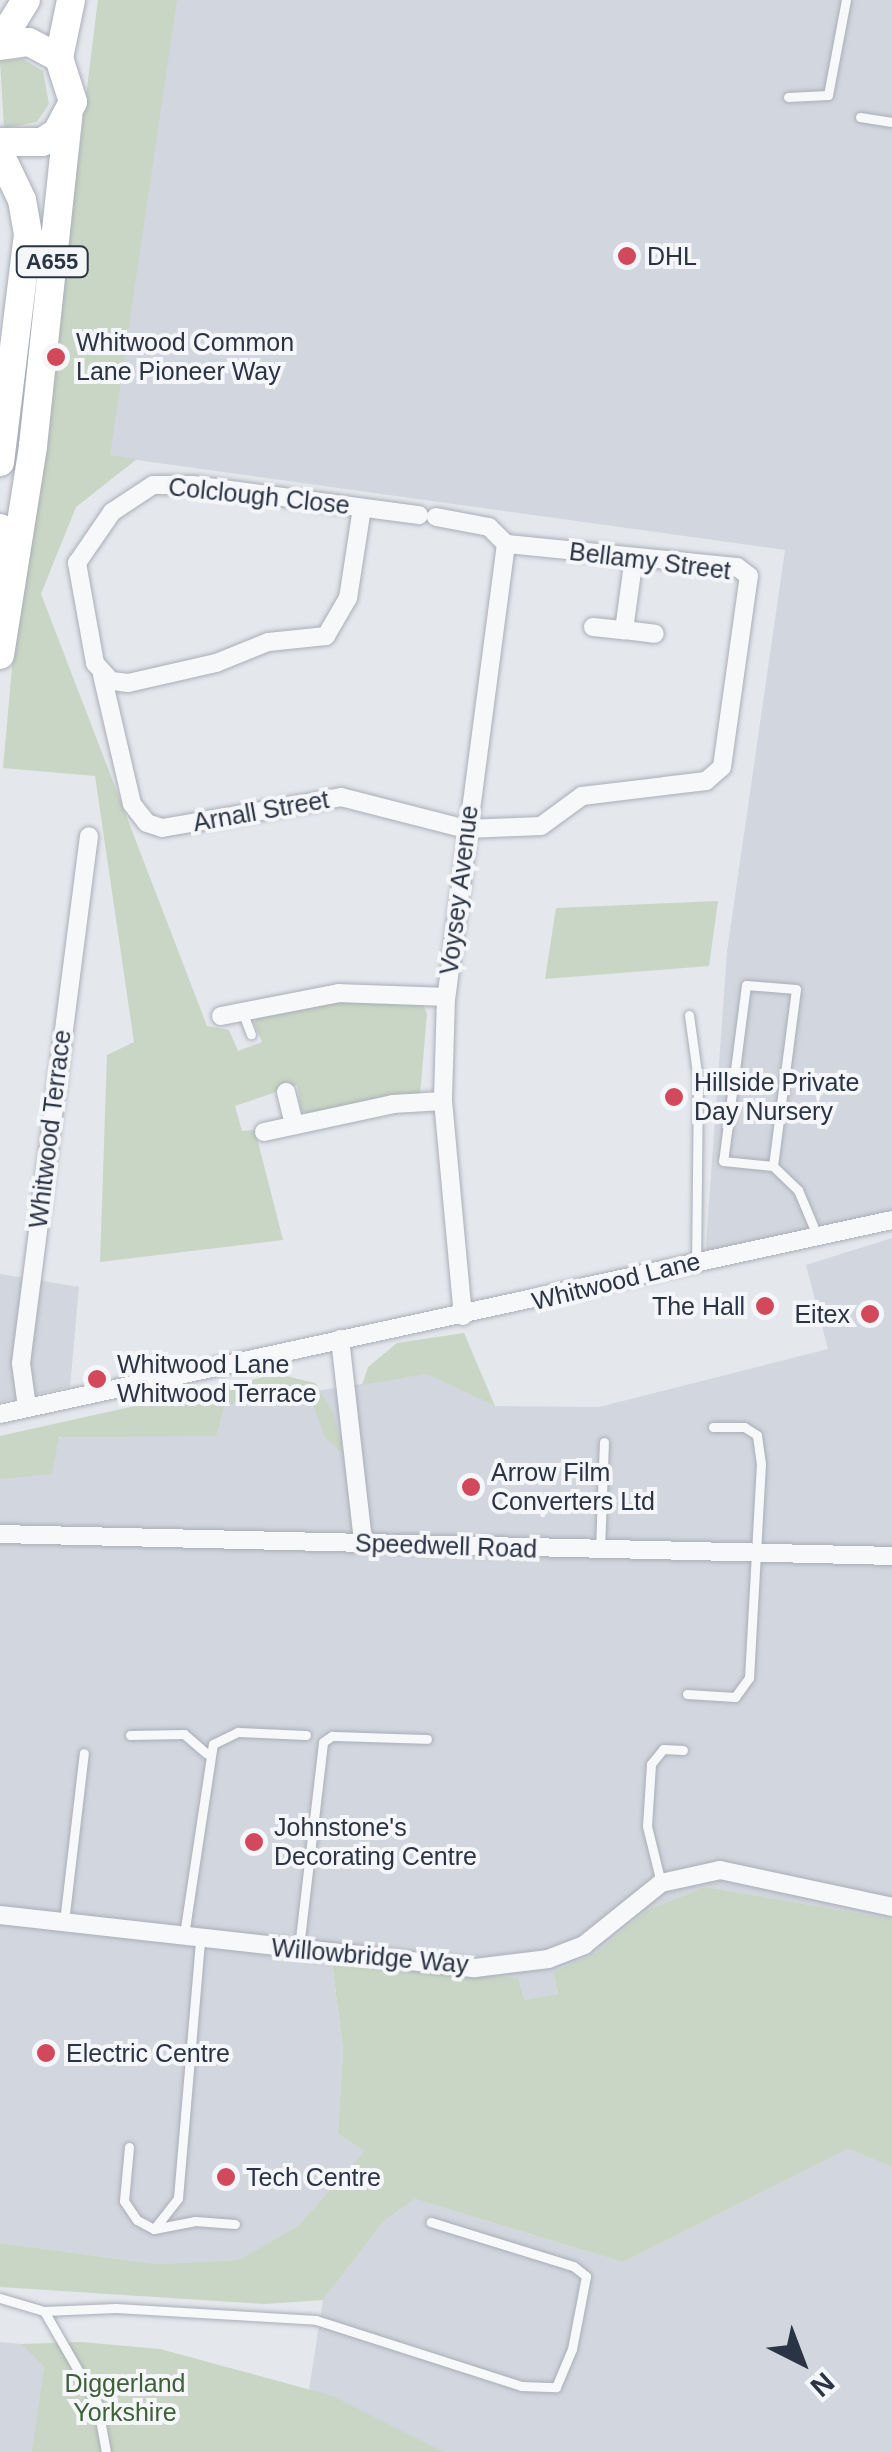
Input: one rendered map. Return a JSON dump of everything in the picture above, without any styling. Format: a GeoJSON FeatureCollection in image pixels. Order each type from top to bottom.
{"type":"FeatureCollection","features":[{"type":"Feature","properties":{"kind":"main road"},"geometry":{"type":"LineString","coordinates":[[0,44],[26,0]]}},
{"type":"Feature","properties":{"kind":"main road","name":"A655"},"geometry":{"type":"LineString","coordinates":[[2,642],[35,412],[73,86],[59,58],[70,0]]}},
{"type":"Feature","properties":{"kind":"main road"},"geometry":{"type":"LineString","coordinates":[[0,44],[29,42],[59,58]]}},
{"type":"Feature","properties":{"kind":"main road"},"geometry":{"type":"LineString","coordinates":[[0,142],[42,142],[68,117]]}},
{"type":"Feature","properties":{"kind":"main road","name":"A655"},"geometry":{"type":"LineString","coordinates":[[0,154],[22,200],[28,234],[4,395],[0,458]]}},
{"type":"Feature","properties":{"kind":"main road","name":"A655"},"geometry":{"type":"LineString","coordinates":[[0,528],[2,642]]}},
{"type":"Feature","properties":{"kind":"street"},"geometry":{"type":"LineString","coordinates":[[0,458],[19,444],[35,412]]}},
{"type":"Feature","properties":{"kind":"street","name":"Colclough Close"},"geometry":{"type":"LineString","coordinates":[[362,508],[348,598],[326,636],[268,642],[128,683],[102,675],[94,663],[77,563],[98,528],[138,492],[193,485],[427,516],[489,527],[506,544]]}},
{"type":"Feature","properties":{"kind":"street","name":"Bellamy Street"},"geometry":{"type":"LineString","coordinates":[[466,829],[540,826],[582,796],[706,781],[722,767],[749,576],[737,567],[506,544]]}},
{"type":"Feature","properties":{"kind":"street","name":"Voysey Avenue"},"geometry":{"type":"LineString","coordinates":[[463,1316],[443,1101],[446,997],[506,544]]}},
{"type":"Feature","properties":{"kind":"street"},"geometry":{"type":"LineString","coordinates":[[624,630],[634,558]]}},
{"type":"Feature","properties":{"kind":"street"},"geometry":{"type":"LineString","coordinates":[[593,626],[655,634]]}},
{"type":"Feature","properties":{"kind":"street","name":"Arnall Street"},"geometry":{"type":"LineString","coordinates":[[102,675],[132,804],[147,823],[171,826],[341,797],[466,829]]}},
{"type":"Feature","properties":{"kind":"street","name":"Whitwood Terrace"},"geometry":{"type":"LineString","coordinates":[[27,1408],[21,1362],[92,844]]}},
{"type":"Feature","properties":{"kind":"street"},"geometry":{"type":"LineString","coordinates":[[221,1016],[241,1009],[339,993],[446,997]]}},
{"type":"Feature","properties":{"kind":"street"},"geometry":{"type":"LineString","coordinates":[[286,1092],[294,1125]]}},
{"type":"Feature","properties":{"kind":"street"},"geometry":{"type":"LineString","coordinates":[[264,1132],[443,1101]]}},
{"type":"Feature","properties":{"kind":"street","name":"Whitwood Lane"},"geometry":{"type":"LineString","coordinates":[[0,1414],[892,1220]]}},
{"type":"Feature","properties":{"kind":"street"},"geometry":{"type":"LineString","coordinates":[[340,1339],[364,1542]]}},
{"type":"Feature","properties":{"kind":"street","name":"Speedwell Road"},"geometry":{"type":"LineString","coordinates":[[0,1534],[364,1542],[756,1558],[892,1556]]}},
{"type":"Feature","properties":{"kind":"street","name":"Willowbridge Way"},"geometry":{"type":"LineString","coordinates":[[0,1915],[475,1968],[548,1959],[584,1945],[661,1883],[720,1870],[892,1907]]}},
{"type":"Feature","properties":{"kind":"lane"},"geometry":{"type":"LineString","coordinates":[[788,97],[828,95],[846,0]]}},
{"type":"Feature","properties":{"kind":"lane"},"geometry":{"type":"LineString","coordinates":[[860,117],[892,122]]}},
{"type":"Feature","properties":{"kind":"lane"},"geometry":{"type":"LineString","coordinates":[[774,1166],[796,989],[746,985],[723,1161],[774,1166],[798,1190],[817,1234]]}},
{"type":"Feature","properties":{"kind":"lane"},"geometry":{"type":"LineString","coordinates":[[241,1009],[252,1034]]}},
{"type":"Feature","properties":{"kind":"lane"},"geometry":{"type":"LineString","coordinates":[[688,1015],[698,1080],[696,1262]]}},
{"type":"Feature","properties":{"kind":"lane"},"geometry":{"type":"LineString","coordinates":[[687,1694],[744,1692],[756,1558],[758,1436],[744,1427],[713,1427]]}},
{"type":"Feature","properties":{"kind":"lane"},"geometry":{"type":"LineString","coordinates":[[600,1552],[604,1442]]}},
{"type":"Feature","properties":{"kind":"lane"},"geometry":{"type":"LineString","coordinates":[[207,1754],[238,1732],[306,1736]]}},
{"type":"Feature","properties":{"kind":"lane"},"geometry":{"type":"LineString","coordinates":[[130,1735],[184,1734],[207,1754]]}},
{"type":"Feature","properties":{"kind":"lane"},"geometry":{"type":"LineString","coordinates":[[298,1950],[323,1742],[332,1736],[427,1739]]}},
{"type":"Feature","properties":{"kind":"lane"},"geometry":{"type":"LineString","coordinates":[[661,1883],[647,1826],[652,1764],[664,1750],[684,1750]]}},
{"type":"Feature","properties":{"kind":"lane"},"geometry":{"type":"LineString","coordinates":[[64,1922],[84,1753]]}},
{"type":"Feature","properties":{"kind":"lane"},"geometry":{"type":"LineString","coordinates":[[154,2229],[178,2198],[207,1754]]}},
{"type":"Feature","properties":{"kind":"lane"},"geometry":{"type":"LineString","coordinates":[[129,2148],[124,2202],[137,2220],[154,2229],[195,2221],[236,2224]]}},
{"type":"Feature","properties":{"kind":"lane"},"geometry":{"type":"LineString","coordinates":[[0,2298],[44,2311],[116,2308],[316,2320],[522,2386],[556,2387],[572,2349],[586,2276],[573,2266],[431,2222]]}},
{"type":"Feature","properties":{"kind":"lane"},"geometry":{"type":"LineString","coordinates":[[44,2311],[97,2403],[106,2452]]}},
{"type":"Feature","properties":{"kind":"shaded area"},"geometry":{"type":"Polygon","coordinates":[[[98,0],[892,0],[892,1220],[705,1259],[727,952],[785,550],[43,447],[98,0]]]}},
{"type":"Feature","properties":{"kind":"shaded area"},"geometry":{"type":"Polygon","coordinates":[[[892,1238],[892,1919],[705,1887],[647,1910],[596,1953],[553,1972],[558,1994],[524,2000],[332,1964],[343,2049],[338,2134],[366,2151],[298,2226],[238,2260],[156,2264],[0,2243],[0,1452],[80,1433],[215,1436],[225,1405],[426,1374],[495,1406],[599,1407],[828,1349],[806,1265],[892,1238]]]}},
{"type":"Feature","properties":{"kind":"shaded area"},"geometry":{"type":"Polygon","coordinates":[[[0,1274],[79,1287],[70,1387],[0,1402],[0,1274]]]}},
{"type":"Feature","properties":{"kind":"shaded area"},"geometry":{"type":"Polygon","coordinates":[[[848,2149],[892,2167],[892,2452],[444,2452],[309,2390],[323,2300],[383,2222],[415,2199],[623,2262],[848,2149]]]}},
{"type":"Feature","properties":{"kind":"shaded area"},"geometry":{"type":"Polygon","coordinates":[[[0,2342],[21,2344],[44,2367],[33,2452],[0,2452],[0,2342]]]}},
{"type":"Feature","properties":{"kind":"green space"},"geometry":{"type":"Polygon","coordinates":[[[98,0],[177,0],[110,455],[137,459],[76,507],[41,594],[207,1026],[229,1030],[238,1051],[262,1042],[254,1023],[265,1007],[342,996],[423,1004],[427,1014],[420,1095],[313,1117],[301,1110],[297,1085],[235,1106],[242,1131],[255,1130],[283,1240],[100,1262],[107,1055],[134,1042],[95,776],[3,768],[19,590],[43,447],[98,0]]]}},
{"type":"Feature","properties":{"kind":"green space"},"geometry":{"type":"Polygon","coordinates":[[[23,59],[43,71],[49,104],[37,122],[4,128],[0,61],[23,59]]]}},
{"type":"Feature","properties":{"kind":"green space"},"geometry":{"type":"Polygon","coordinates":[[[718,901],[709,966],[545,979],[556,908],[718,901]]]}},
{"type":"Feature","properties":{"kind":"green space"},"geometry":{"type":"Polygon","coordinates":[[[464,1333],[495,1406],[426,1374],[362,1385],[368,1367],[397,1343],[464,1333]]]}},
{"type":"Feature","properties":{"kind":"green space"},"geometry":{"type":"Polygon","coordinates":[[[278,1374],[315,1383],[333,1412],[344,1455],[325,1437],[313,1405],[297,1395],[225,1405],[216,1436],[59,1437],[52,1474],[0,1479],[0,1436],[278,1374]]]}},
{"type":"Feature","properties":{"kind":"green space"},"geometry":{"type":"Polygon","coordinates":[[[705,1887],[892,1919],[892,2167],[848,2149],[623,2262],[415,2199],[383,2222],[323,2300],[265,2304],[0,2287],[0,2243],[156,2264],[238,2260],[298,2226],[365,2151],[338,2134],[343,2049],[332,1963],[518,1978],[524,2000],[558,1994],[553,1972],[596,1953],[647,1910],[705,1887]]]}},
{"type":"Feature","properties":{"kind":"green space","name":"Diggerland Yorkshire"},"geometry":{"type":"Polygon","coordinates":[[[81,2342],[160,2349],[333,2396],[444,2452],[32,2452],[44,2367],[21,2344],[81,2342]]]}},
{"type":"Feature","properties":{"kind":"place","name":"DHL"},"geometry":{"type":"Point","coordinates":[627,256]}},
{"type":"Feature","properties":{"kind":"place","name":"Whitwood Common Lane Pioneer Way"},"geometry":{"type":"Point","coordinates":[56,357]}},
{"type":"Feature","properties":{"kind":"place","name":"Hillside Private Day Nursery"},"geometry":{"type":"Point","coordinates":[674,1097]}},
{"type":"Feature","properties":{"kind":"place","name":"The Hall"},"geometry":{"type":"Point","coordinates":[765,1306]}},
{"type":"Feature","properties":{"kind":"place","name":"Eitex"},"geometry":{"type":"Point","coordinates":[870,1314]}},
{"type":"Feature","properties":{"kind":"place","name":"Whitwood Lane Whitwood Terrace"},"geometry":{"type":"Point","coordinates":[97,1379]}},
{"type":"Feature","properties":{"kind":"place","name":"Arrow Film Converters Ltd"},"geometry":{"type":"Point","coordinates":[471,1487]}},
{"type":"Feature","properties":{"kind":"place","name":"Johnstone's Decorating Centre"},"geometry":{"type":"Point","coordinates":[254,1842]}},
{"type":"Feature","properties":{"kind":"place","name":"Electric Centre"},"geometry":{"type":"Point","coordinates":[46,2053]}},
{"type":"Feature","properties":{"kind":"place","name":"Tech Centre"},"geometry":{"type":"Point","coordinates":[226,2177]}}]}
